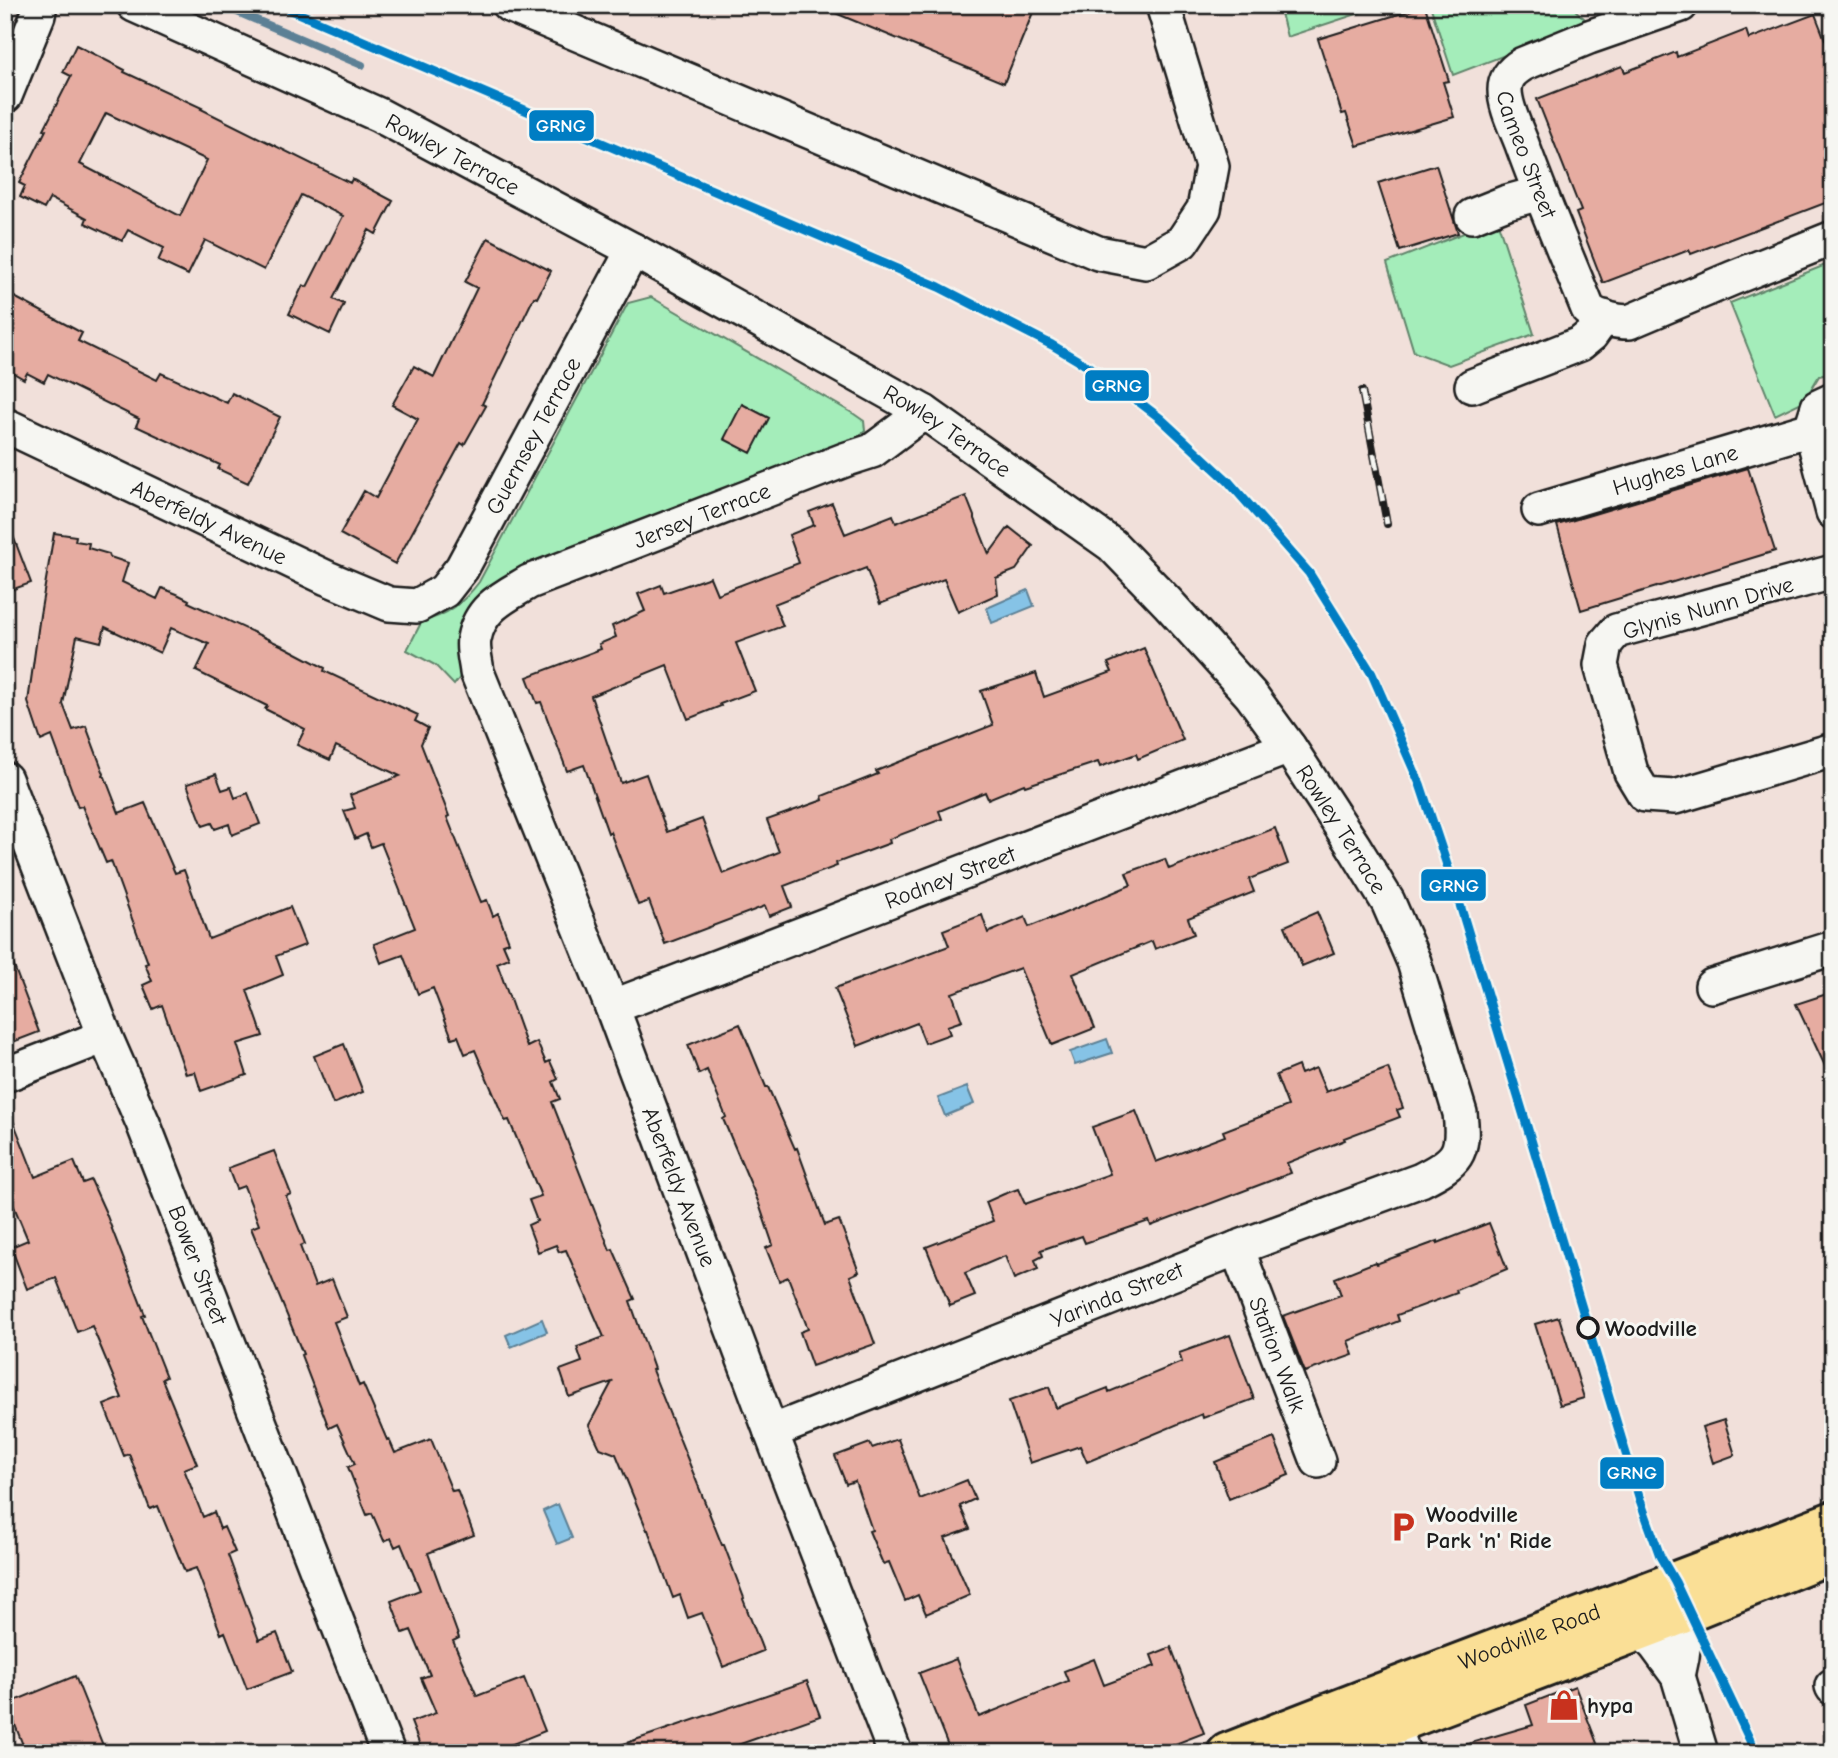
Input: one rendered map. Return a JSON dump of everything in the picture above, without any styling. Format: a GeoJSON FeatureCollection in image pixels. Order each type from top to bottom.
{"type":"FeatureCollection","features":[{"type":"Feature","properties":{"kind":"main road","name":"Woodville Road"},"geometry":{"type":"LineString","coordinates":[[1227,1753],[1394,1722],[1653,1591],[1833,1521]]}},
{"type":"Feature","properties":{"kind":"main road","name":"Woodville Road"},"geometry":{"type":"LineString","coordinates":[[1318,1753],[1687,1613],[1833,1553]]}},
{"type":"Feature","properties":{"kind":"street"},"geometry":{"type":"LineString","coordinates":[[5,96],[40,5]]}},
{"type":"Feature","properties":{"kind":"street","name":"Rowley Terrace"},"geometry":{"type":"LineString","coordinates":[[134,5],[379,115],[633,250],[924,412],[1112,545],[1251,695],[1289,747],[1388,902],[1414,962],[1460,1113],[1463,1135],[1458,1153]]}},
{"type":"Feature","properties":{"kind":"street"},"geometry":{"type":"LineString","coordinates":[[509,5],[1098,253],[1146,262],[1182,242],[1204,209],[1212,166],[1163,5]]}},
{"type":"Feature","properties":{"kind":"street","name":"Cameo Street"},"geometry":{"type":"LineString","coordinates":[[1604,317],[1593,314],[1588,309],[1540,193],[1509,108],[1505,88],[1509,75],[1523,64],[1589,37],[1681,5]]}},
{"type":"Feature","properties":{"kind":"street"},"geometry":{"type":"LineString","coordinates":[[1472,216],[1540,193]]}},
{"type":"Feature","properties":{"kind":"street"},"geometry":{"type":"LineString","coordinates":[[1472,386],[1580,344],[1591,335],[1604,317],[1613,322],[1629,322],[1833,238]]}},
{"type":"Feature","properties":{"kind":"street","name":"Guernsey Terrace"},"geometry":{"type":"LineString","coordinates":[[416,606],[444,591],[462,568],[633,250]]}},
{"type":"Feature","properties":{"kind":"street"},"geometry":{"type":"LineString","coordinates":[[1833,400],[1818,407],[1811,429],[1833,512]]}},
{"type":"Feature","properties":{"kind":"street","name":"Jersey Terrace"},"geometry":{"type":"LineString","coordinates":[[481,621],[494,603],[529,582],[847,458],[872,451],[924,412]]}},
{"type":"Feature","properties":{"kind":"street","name":"Aberfeldy Avenue"},"geometry":{"type":"LineString","coordinates":[[5,425],[327,578],[389,604],[416,606]]}},
{"type":"Feature","properties":{"kind":"street","name":"Hughes Lane"},"geometry":{"type":"LineString","coordinates":[[1539,510],[1811,429]]}},
{"type":"Feature","properties":{"kind":"street","name":"Glynis Nunn Drive"},"geometry":{"type":"LineString","coordinates":[[1833,572],[1616,631],[1605,644],[1601,666],[1631,772],[1645,795],[1675,797],[1833,750]]}},
{"type":"Feature","properties":{"kind":"street","name":"Aberfeldy Avenue"},"geometry":{"type":"LineString","coordinates":[[481,621],[473,640],[477,672],[611,1007],[895,1753]]}},
{"type":"Feature","properties":{"kind":"street","name":"Rodney Street"},"geometry":{"type":"LineString","coordinates":[[611,1007],[1289,747]]}},
{"type":"Feature","properties":{"kind":"street","name":"Bower Street"},"geometry":{"type":"LineString","coordinates":[[5,779],[105,1036],[143,1123],[388,1753]]}},
{"type":"Feature","properties":{"kind":"street"},"geometry":{"type":"LineString","coordinates":[[1712,986],[1833,947]]}},
{"type":"Feature","properties":{"kind":"street"},"geometry":{"type":"LineString","coordinates":[[5,1075],[105,1036]]}},
{"type":"Feature","properties":{"kind":"street","name":"Yarinda Street"},"geometry":{"type":"LineString","coordinates":[[771,1432],[1237,1248],[1421,1180],[1443,1169],[1458,1153]]}},
{"type":"Feature","properties":{"kind":"street","name":"Station Walk"},"geometry":{"type":"LineString","coordinates":[[1237,1248],[1318,1461]]}},
{"type":"Feature","properties":{"kind":"street"},"geometry":{"type":"LineString","coordinates":[[1678,1676],[1687,1613]]}},
{"type":"Feature","properties":{"kind":"street"},"geometry":{"type":"LineString","coordinates":[[1642,1630],[1678,1676],[1701,1753]]}},
{"type":"Feature","properties":{"kind":"green space"},"geometry":{"type":"Polygon","coordinates":[[[1279,5],[1384,5],[1287,37],[1279,5]]]}},
{"type":"Feature","properties":{"kind":"green space"},"geometry":{"type":"Polygon","coordinates":[[[1430,5],[1570,5],[1589,23],[1453,75],[1430,5]]]}},
{"type":"Feature","properties":{"kind":"green space"},"geometry":{"type":"Polygon","coordinates":[[[1497,220],[1534,334],[1449,365],[1414,352],[1387,263],[1497,220]]]}},
{"type":"Feature","properties":{"kind":"green space"},"geometry":{"type":"Polygon","coordinates":[[[1833,262],[1833,373],[1819,376],[1804,401],[1775,415],[1730,303],[1833,262]]]}},
{"type":"Feature","properties":{"kind":"green space"},"geometry":{"type":"Polygon","coordinates":[[[651,297],[854,414],[864,421],[865,431],[858,437],[522,568],[500,579],[482,593],[463,673],[454,685],[435,665],[407,650],[422,621],[439,616],[454,607],[479,582],[628,303],[651,297]]]}},
{"type":"Feature","properties":{"kind":"water"},"geometry":{"type":"Polygon","coordinates":[[[1028,590],[1034,606],[992,623],[987,608],[1028,590]]]}},
{"type":"Feature","properties":{"kind":"water"},"geometry":{"type":"Polygon","coordinates":[[[1107,1039],[1112,1053],[1075,1065],[1070,1052],[1107,1039]]]}},
{"type":"Feature","properties":{"kind":"water"},"geometry":{"type":"Polygon","coordinates":[[[967,1087],[974,1104],[945,1116],[938,1098],[967,1087]]]}},
{"type":"Feature","properties":{"kind":"water"},"geometry":{"type":"Polygon","coordinates":[[[542,1319],[547,1332],[511,1347],[506,1335],[542,1319]]]}},
{"type":"Feature","properties":{"kind":"water"},"geometry":{"type":"Polygon","coordinates":[[[558,1504],[572,1538],[557,1544],[543,1511],[558,1504]]]}},
{"type":"Feature","properties":{"kind":"building"},"geometry":{"type":"Polygon","coordinates":[[[816,5],[1036,5],[1004,83],[816,5]]]}},
{"type":"Feature","properties":{"kind":"building"},"geometry":{"type":"Polygon","coordinates":[[[1425,6],[1449,81],[1443,82],[1454,117],[1357,146],[1346,113],[1342,114],[1318,39],[1425,6]]]}},
{"type":"Feature","properties":{"kind":"building"},"geometry":{"type":"Polygon","coordinates":[[[1815,14],[1833,60],[1833,200],[1691,254],[1689,250],[1603,283],[1576,213],[1581,211],[1537,99],[1622,66],[1625,72],[1676,52],[1677,57],[1746,30],[1749,39],[1815,14]]]}},
{"type":"Feature","properties":{"kind":"building"},"geometry":{"type":"Polygon","coordinates":[[[76,45],[125,70],[124,72],[350,183],[352,179],[393,201],[376,234],[369,230],[333,299],[344,304],[330,334],[289,314],[303,285],[307,287],[343,216],[301,195],[264,270],[205,240],[188,275],[158,261],[164,248],[128,230],[122,241],[85,223],[87,218],[50,198],[44,209],[20,197],[25,186],[19,183],[71,76],[63,72],[76,45]],[[106,113],[80,164],[180,216],[207,160],[106,113]]]}},
{"type":"Feature","properties":{"kind":"building"},"geometry":{"type":"Polygon","coordinates":[[[1436,165],[1458,233],[1400,251],[1378,183],[1436,165]]]}},
{"type":"Feature","properties":{"kind":"building"},"geometry":{"type":"Polygon","coordinates":[[[488,238],[551,271],[537,298],[534,297],[482,404],[486,406],[464,445],[461,443],[395,564],[340,534],[364,491],[376,498],[418,419],[392,405],[414,366],[434,377],[477,288],[465,282],[488,238]]]}},
{"type":"Feature","properties":{"kind":"building"},"geometry":{"type":"Polygon","coordinates":[[[5,292],[82,333],[78,341],[157,380],[161,373],[227,403],[232,393],[280,417],[248,483],[218,469],[220,465],[136,426],[139,419],[48,374],[44,382],[27,373],[24,379],[5,368],[5,292]]]}},
{"type":"Feature","properties":{"kind":"building"},"geometry":{"type":"Polygon","coordinates":[[[742,404],[769,418],[751,453],[724,439],[742,404]]]}},
{"type":"Feature","properties":{"kind":"building"},"geometry":{"type":"Polygon","coordinates":[[[1748,468],[1775,551],[1581,610],[1557,525],[1748,468]]]}},
{"type":"Feature","properties":{"kind":"building"},"geometry":{"type":"Polygon","coordinates":[[[966,496],[989,554],[1009,527],[1033,546],[1016,570],[996,578],[998,594],[958,612],[944,579],[880,604],[866,568],[774,604],[783,626],[736,643],[755,691],[688,719],[667,665],[591,696],[621,783],[646,774],[667,832],[702,819],[723,874],[779,852],[767,820],[823,800],[822,796],[878,774],[876,771],[993,725],[981,691],[1036,673],[1044,697],[1112,672],[1108,663],[1144,648],[1183,740],[1138,759],[1136,754],[1100,767],[1098,762],[1025,786],[1024,784],[988,799],[985,792],[939,811],[942,819],[889,839],[890,843],[836,863],[837,866],[784,886],[792,907],[769,916],[765,906],[665,944],[649,901],[638,905],[584,765],[567,771],[541,702],[537,703],[527,677],[601,649],[599,644],[616,637],[612,626],[645,611],[638,594],[661,585],[664,593],[710,577],[717,594],[799,563],[789,535],[814,525],[809,512],[832,503],[845,534],[893,515],[896,523],[966,496]]]}},
{"type":"Feature","properties":{"kind":"building"},"geometry":{"type":"Polygon","coordinates":[[[7,520],[31,583],[5,592],[5,521],[7,520]]]}},
{"type":"Feature","properties":{"kind":"building"},"geometry":{"type":"Polygon","coordinates":[[[54,533],[76,536],[75,541],[89,543],[88,548],[128,563],[122,582],[157,599],[162,588],[177,594],[189,600],[188,602],[285,647],[325,668],[324,671],[418,715],[415,721],[428,728],[421,744],[449,816],[447,817],[481,902],[487,900],[493,916],[498,913],[509,942],[503,944],[509,958],[497,963],[527,1047],[537,1042],[546,1063],[550,1061],[558,1079],[553,1082],[560,1099],[552,1102],[610,1250],[613,1249],[635,1299],[630,1301],[654,1369],[652,1370],[724,1545],[763,1651],[723,1667],[702,1613],[688,1618],[680,1595],[673,1598],[616,1454],[600,1448],[589,1425],[612,1382],[569,1397],[560,1370],[582,1362],[577,1347],[604,1337],[566,1250],[559,1252],[556,1245],[538,1252],[528,1225],[537,1221],[529,1200],[541,1196],[509,1120],[505,1121],[475,1050],[465,1054],[458,1036],[452,1038],[433,988],[418,994],[403,955],[381,963],[374,944],[415,928],[381,843],[371,847],[366,834],[355,839],[344,811],[355,808],[350,795],[400,776],[336,746],[330,760],[297,745],[305,729],[265,709],[267,706],[196,671],[209,644],[171,628],[160,653],[105,627],[101,642],[77,636],[63,704],[73,730],[86,726],[119,813],[145,803],[175,873],[184,870],[209,939],[290,907],[305,945],[276,956],[283,975],[247,990],[263,1036],[237,1044],[247,1075],[201,1091],[195,1072],[186,1074],[162,1005],[153,1009],[143,985],[152,981],[145,964],[148,963],[111,861],[106,863],[82,806],[78,807],[52,736],[41,741],[28,702],[54,533]]]}},
{"type":"Feature","properties":{"kind":"building"},"geometry":{"type":"Polygon","coordinates":[[[216,774],[222,790],[231,787],[235,798],[248,793],[260,824],[232,835],[229,824],[215,829],[212,823],[203,826],[187,784],[216,774]]]}},
{"type":"Feature","properties":{"kind":"building"},"geometry":{"type":"Polygon","coordinates":[[[1275,828],[1288,864],[1249,879],[1254,892],[1188,918],[1194,934],[1155,949],[1152,941],[1073,974],[1095,1028],[1052,1045],[1020,968],[952,993],[962,1021],[947,1026],[950,1034],[925,1043],[917,1023],[858,1046],[835,988],[949,946],[943,930],[982,915],[988,933],[1025,917],[1029,927],[1131,885],[1126,873],[1165,859],[1169,869],[1275,828]]]}},
{"type":"Feature","properties":{"kind":"building"},"geometry":{"type":"Polygon","coordinates":[[[1317,912],[1334,953],[1302,966],[1285,926],[1317,912]]]}},
{"type":"Feature","properties":{"kind":"building"},"geometry":{"type":"Polygon","coordinates":[[[7,948],[39,1032],[5,1045],[5,949],[7,948]]]}},
{"type":"Feature","properties":{"kind":"building"},"geometry":{"type":"Polygon","coordinates":[[[1833,992],[1833,1083],[1796,1004],[1833,992]]]}},
{"type":"Feature","properties":{"kind":"building"},"geometry":{"type":"Polygon","coordinates":[[[740,1024],[766,1087],[795,1149],[797,1148],[825,1225],[839,1220],[859,1272],[850,1276],[875,1344],[812,1366],[800,1332],[808,1329],[788,1277],[779,1281],[766,1248],[773,1245],[758,1201],[723,1119],[726,1117],[707,1070],[699,1074],[688,1045],[740,1024]]]}},
{"type":"Feature","properties":{"kind":"building"},"geometry":{"type":"Polygon","coordinates":[[[344,1044],[363,1092],[333,1104],[314,1056],[344,1044]]]}},
{"type":"Feature","properties":{"kind":"building"},"geometry":{"type":"Polygon","coordinates":[[[1298,1066],[1301,1074],[1316,1068],[1326,1092],[1388,1068],[1403,1108],[1397,1110],[1400,1117],[1287,1163],[1291,1173],[1151,1226],[1149,1221],[1085,1243],[1082,1236],[1041,1250],[1043,1256],[1035,1260],[1038,1269],[1014,1279],[1005,1256],[965,1273],[975,1296],[950,1306],[926,1247],[993,1221],[986,1202],[1004,1194],[1018,1189],[1025,1204],[1110,1174],[1092,1127],[1136,1111],[1156,1162],[1225,1136],[1223,1131],[1288,1106],[1276,1075],[1298,1066]]]}},
{"type":"Feature","properties":{"kind":"building"},"geometry":{"type":"Polygon","coordinates":[[[5,1105],[35,1177],[74,1161],[83,1183],[91,1180],[145,1315],[142,1316],[166,1377],[162,1379],[197,1464],[184,1469],[203,1517],[214,1512],[220,1529],[224,1527],[235,1552],[228,1555],[259,1640],[277,1633],[292,1672],[247,1689],[225,1632],[221,1634],[196,1568],[185,1572],[158,1506],[150,1509],[129,1454],[124,1456],[104,1405],[122,1398],[92,1326],[77,1332],[56,1278],[27,1289],[11,1247],[28,1240],[5,1185],[5,1105]]]}},
{"type":"Feature","properties":{"kind":"building"},"geometry":{"type":"Polygon","coordinates":[[[274,1151],[291,1194],[286,1196],[305,1244],[300,1246],[315,1286],[332,1279],[347,1317],[334,1322],[359,1386],[363,1384],[387,1440],[389,1439],[395,1453],[431,1439],[452,1491],[457,1490],[474,1535],[428,1553],[459,1638],[453,1641],[477,1696],[524,1678],[545,1731],[490,1753],[423,1753],[411,1722],[436,1713],[421,1678],[430,1675],[411,1630],[403,1633],[391,1601],[420,1590],[401,1544],[395,1547],[391,1538],[384,1541],[372,1513],[367,1515],[348,1467],[355,1464],[337,1424],[329,1428],[301,1355],[303,1354],[251,1228],[259,1225],[244,1186],[236,1189],[228,1168],[274,1151]]]}},
{"type":"Feature","properties":{"kind":"building"},"geometry":{"type":"Polygon","coordinates":[[[1489,1223],[1507,1269],[1456,1290],[1457,1293],[1397,1315],[1399,1321],[1348,1341],[1353,1355],[1305,1372],[1283,1316],[1341,1295],[1335,1278],[1489,1223]]]}},
{"type":"Feature","properties":{"kind":"building"},"geometry":{"type":"Polygon","coordinates":[[[1559,1317],[1584,1398],[1560,1405],[1535,1324],[1559,1317]]]}},
{"type":"Feature","properties":{"kind":"building"},"geometry":{"type":"Polygon","coordinates":[[[1230,1335],[1254,1399],[1203,1418],[1202,1414],[1087,1462],[1080,1446],[1030,1463],[1009,1401],[1049,1387],[1056,1408],[1108,1388],[1109,1392],[1182,1362],[1179,1353],[1230,1335]]]}},
{"type":"Feature","properties":{"kind":"building"},"geometry":{"type":"Polygon","coordinates":[[[1724,1420],[1735,1455],[1713,1463],[1702,1427],[1724,1420]]]}},
{"type":"Feature","properties":{"kind":"building"},"geometry":{"type":"Polygon","coordinates":[[[1274,1438],[1289,1475],[1229,1499],[1215,1462],[1274,1438]]]}},
{"type":"Feature","properties":{"kind":"building"},"geometry":{"type":"Polygon","coordinates":[[[898,1439],[920,1499],[967,1480],[975,1499],[960,1506],[970,1529],[945,1538],[970,1595],[926,1614],[918,1595],[905,1601],[889,1562],[883,1564],[869,1531],[872,1530],[855,1481],[846,1484],[835,1456],[870,1443],[872,1448],[898,1439]]]}},
{"type":"Feature","properties":{"kind":"building"},"geometry":{"type":"Polygon","coordinates":[[[1171,1647],[1204,1733],[1152,1753],[951,1753],[919,1673],[956,1659],[979,1717],[1068,1681],[1064,1671],[1094,1659],[1104,1685],[1155,1666],[1151,1655],[1171,1647]]]}},
{"type":"Feature","properties":{"kind":"building"},"geometry":{"type":"Polygon","coordinates":[[[75,1676],[106,1753],[26,1753],[7,1704],[75,1676]]]}},
{"type":"Feature","properties":{"kind":"building"},"geometry":{"type":"Polygon","coordinates":[[[807,1681],[820,1716],[715,1753],[610,1753],[609,1749],[807,1681]]]}},
{"type":"Feature","properties":{"kind":"building"},"geometry":{"type":"Polygon","coordinates":[[[1575,1686],[1598,1746],[1579,1753],[1458,1753],[1457,1747],[1533,1725],[1526,1705],[1575,1686]]]}},
{"type":"Feature","properties":{"kind":"waterway"},"geometry":{"type":"LineString","coordinates":[[221,5],[362,65]]}},
{"type":"Feature","properties":{"kind":"railway"},"geometry":{"type":"LineString","coordinates":[[1362,391],[1387,524]]}},
{"type":"Feature","properties":{"kind":"transit line","name":"GRNG"},"geometry":{"type":"LineString","coordinates":[[279,5],[939,287],[1052,345],[1109,379],[1160,418],[1228,481],[1309,573],[1372,674],[1420,784],[1457,895],[1640,1500],[1660,1556],[1756,1753]]}},
{"type":"Feature","properties":{"kind":"place","name":"Woodville"},"geometry":{"type":"Point","coordinates":[1588,1328]}},
{"type":"Feature","properties":{"kind":"place","name":"Woodville Park 'n' Ride"},"geometry":{"type":"Point","coordinates":[1403,1527]}},
{"type":"Feature","properties":{"kind":"place","name":"hypa"},"geometry":{"type":"Point","coordinates":[1564,1705]}}]}
